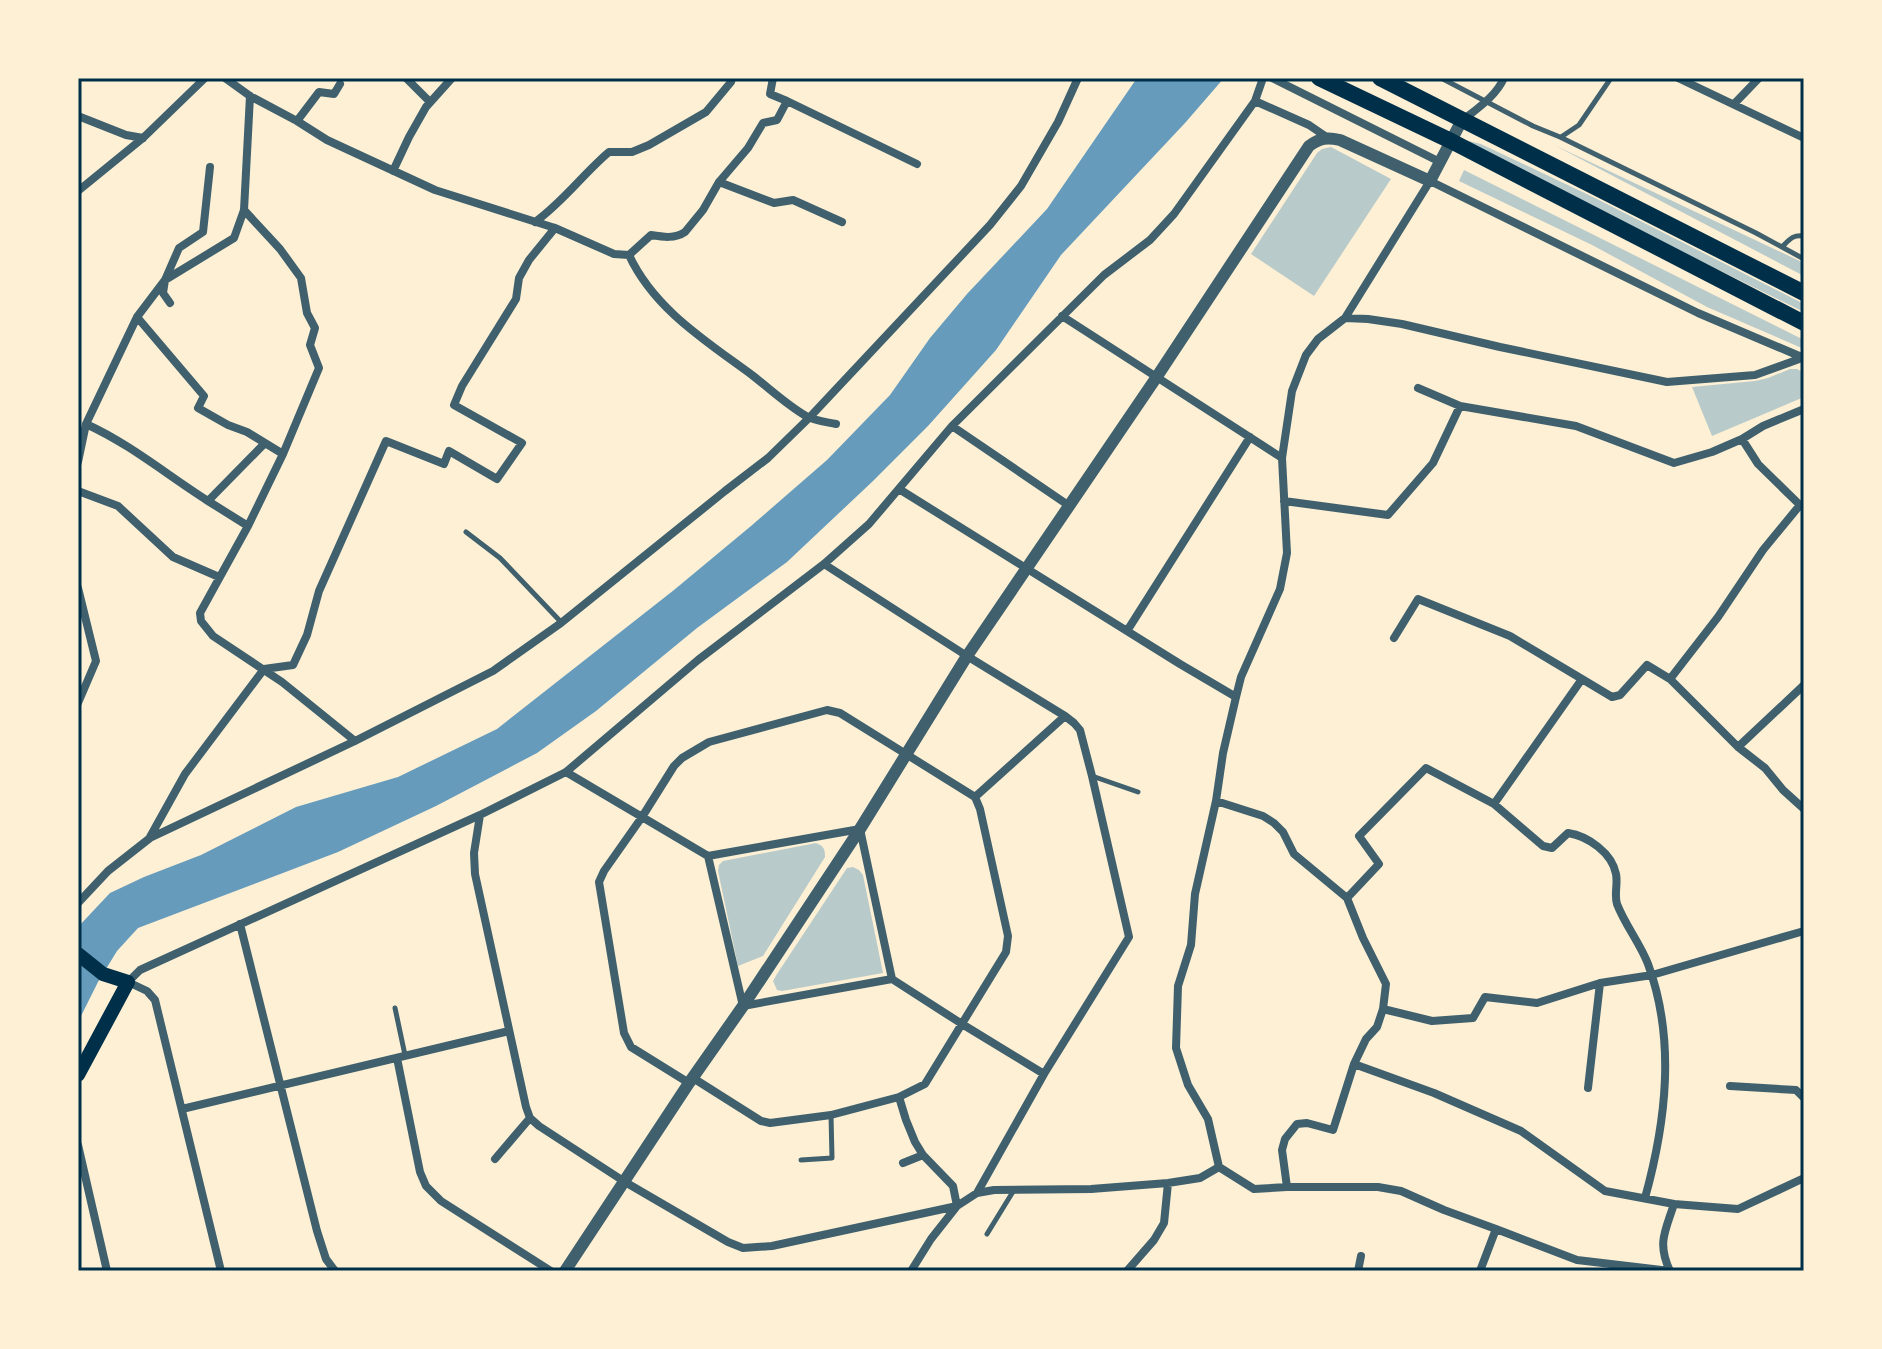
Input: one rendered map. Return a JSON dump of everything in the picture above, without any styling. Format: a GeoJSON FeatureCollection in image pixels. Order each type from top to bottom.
{"type":"FeatureCollection","features":[{"type":"Feature","properties":{"kind":"highway"},"geometry":{"type":"LineString","coordinates":[[1319,78],[1451,141],[1804,323]]}},
{"type":"Feature","properties":{"kind":"highway"},"geometry":{"type":"LineString","coordinates":[[1380,78],[1804,293]]}},
{"type":"Feature","properties":{"kind":"main road"},"geometry":{"type":"LineString","coordinates":[[78,954],[103,974],[128,982],[78,1075]]}},
{"type":"Feature","properties":{"kind":"street"},"geometry":{"type":"LineString","coordinates":[[78,191],[143,138],[205,78]]}},
{"type":"Feature","properties":{"kind":"street"},"geometry":{"type":"LineString","coordinates":[[225,78],[327,140],[435,190],[555,228],[614,254],[629,255],[651,235],[665,238],[683,235],[763,123],[777,120],[787,101]]}},
{"type":"Feature","properties":{"kind":"street"},"geometry":{"type":"LineString","coordinates":[[406,78],[430,102]]}},
{"type":"Feature","properties":{"kind":"street"},"geometry":{"type":"LineString","coordinates":[[393,171],[430,102],[452,78]]}},
{"type":"Feature","properties":{"kind":"street"},"geometry":{"type":"LineString","coordinates":[[535,222],[554,208],[609,152],[632,152],[649,145],[706,112],[732,78]]}},
{"type":"Feature","properties":{"kind":"street"},"geometry":{"type":"LineString","coordinates":[[773,78],[770,94],[917,164]]}},
{"type":"Feature","properties":{"kind":"street"},"geometry":{"type":"LineString","coordinates":[[78,903],[108,871],[150,838],[355,741],[493,671],[561,623],[768,458],[990,225],[1021,186],[1058,122],[1078,78]]}},
{"type":"Feature","properties":{"kind":"street"},"geometry":{"type":"LineString","coordinates":[[221,1271],[155,1000],[147,991],[128,982],[140,970],[480,815],[566,772],[698,660],[824,564],[869,524],[952,426],[1104,275],[1150,240],[1174,214],[1255,101],[1263,78]]}},
{"type":"Feature","properties":{"kind":"street"},"geometry":{"type":"LineString","coordinates":[[1272,78],[1440,162]]}},
{"type":"Feature","properties":{"kind":"street"},"geometry":{"type":"LineString","coordinates":[[1504,78],[1485,102],[1462,120],[1430,181],[1345,318],[1318,339],[1306,355],[1292,391],[1282,458],[1287,553],[1280,589],[1241,677],[1223,753],[1216,801],[1195,894],[1191,945],[1178,986],[1176,1048],[1188,1085],[1208,1119],[1219,1167],[1254,1189],[1378,1187],[1401,1191],[1577,1260],[1670,1271]]}},
{"type":"Feature","properties":{"kind":"street"},"geometry":{"type":"LineString","coordinates":[[1678,78],[1804,138]]}},
{"type":"Feature","properties":{"kind":"street"},"geometry":{"type":"LineString","coordinates":[[1734,104],[1759,78]]}},
{"type":"Feature","properties":{"kind":"street"},"geometry":{"type":"LineString","coordinates":[[297,121],[319,92],[334,94],[340,84]]}},
{"type":"Feature","properties":{"kind":"street"},"geometry":{"type":"LineString","coordinates":[[170,303],[163,293],[165,280],[234,238],[244,210],[250,96]]}},
{"type":"Feature","properties":{"kind":"street"},"geometry":{"type":"LineString","coordinates":[[1255,101],[1309,125],[1328,138]]}},
{"type":"Feature","properties":{"kind":"street"},"geometry":{"type":"LineString","coordinates":[[78,116],[126,135],[143,138]]}},
{"type":"Feature","properties":{"kind":"street"},"geometry":{"type":"LineString","coordinates":[[565,1271],[860,829],[967,656],[1156,378],[1301,157],[1318,139],[1340,140],[1698,313],[1804,358]]}},
{"type":"Feature","properties":{"kind":"street"},"geometry":{"type":"LineString","coordinates":[[78,462],[86,424],[137,317],[165,280],[179,248],[203,232],[210,167]]}},
{"type":"Feature","properties":{"kind":"street"},"geometry":{"type":"LineString","coordinates":[[719,182],[774,203],[793,200],[842,222]]}},
{"type":"Feature","properties":{"kind":"street"},"geometry":{"type":"LineString","coordinates":[[244,210],[280,249],[301,278],[307,313],[315,328],[310,345],[319,368],[283,454],[200,613],[201,621],[213,636],[264,669],[355,741]]}},
{"type":"Feature","properties":{"kind":"street"},"geometry":{"type":"LineString","coordinates":[[150,838],[185,774],[264,669],[293,665],[307,635],[319,591],[386,441],[444,464],[449,451],[497,479],[522,443],[454,405],[462,386],[516,299],[519,278],[529,260],[555,228]]}},
{"type":"Feature","properties":{"kind":"street"},"geometry":{"type":"LineString","coordinates":[[629,255],[635,270],[669,312],[809,418],[836,424]]}},
{"type":"Feature","properties":{"kind":"street"},"geometry":{"type":"LineString","coordinates":[[1062,316],[1282,458]]}},
{"type":"Feature","properties":{"kind":"street"},"geometry":{"type":"LineString","coordinates":[[137,317],[204,396],[198,408],[283,454]]}},
{"type":"Feature","properties":{"kind":"street"},"geometry":{"type":"LineString","coordinates":[[1345,318],[1402,324],[1667,382],[1755,375],[1804,358]]}},
{"type":"Feature","properties":{"kind":"street"},"geometry":{"type":"LineString","coordinates":[[1418,388],[1460,406],[1576,426],[1674,463],[1712,452],[1804,409]]}},
{"type":"Feature","properties":{"kind":"street"},"geometry":{"type":"LineString","coordinates":[[1284,501],[1388,515],[1433,463],[1460,406]]}},
{"type":"Feature","properties":{"kind":"street"},"geometry":{"type":"LineString","coordinates":[[86,424],[108,434],[248,526]]}},
{"type":"Feature","properties":{"kind":"street"},"geometry":{"type":"LineString","coordinates":[[952,426],[1068,505]]}},
{"type":"Feature","properties":{"kind":"street"},"geometry":{"type":"LineString","coordinates":[[1127,631],[1250,437]]}},
{"type":"Feature","properties":{"kind":"street"},"geometry":{"type":"LineString","coordinates":[[1670,679],[1718,617],[1763,550],[1802,507],[1758,464],[1742,439]]}},
{"type":"Feature","properties":{"kind":"street"},"geometry":{"type":"LineString","coordinates":[[208,501],[265,443]]}},
{"type":"Feature","properties":{"kind":"street"},"geometry":{"type":"LineString","coordinates":[[899,489],[1236,697]]}},
{"type":"Feature","properties":{"kind":"street"},"geometry":{"type":"LineString","coordinates":[[78,491],[118,506],[173,557],[219,577]]}},
{"type":"Feature","properties":{"kind":"street"},"geometry":{"type":"LineString","coordinates":[[824,564],[1065,716],[1080,730],[1129,937],[1044,1074],[977,1193],[957,1206],[911,1271]]}},
{"type":"Feature","properties":{"kind":"street"},"geometry":{"type":"LineString","coordinates":[[78,588],[96,661],[78,703]]}},
{"type":"Feature","properties":{"kind":"street"},"geometry":{"type":"LineString","coordinates":[[1394,638],[1418,599],[1510,636],[1612,697],[1620,695],[1647,665],[1670,679],[1804,809]]}},
{"type":"Feature","properties":{"kind":"street"},"geometry":{"type":"LineString","coordinates":[[78,628],[86,622]]}},
{"type":"Feature","properties":{"kind":"street"},"geometry":{"type":"LineString","coordinates":[[1494,804],[1582,679]]}},
{"type":"Feature","properties":{"kind":"street"},"geometry":{"type":"LineString","coordinates":[[1738,747],[1804,685]]}},
{"type":"Feature","properties":{"kind":"street"},"geometry":{"type":"LineString","coordinates":[[827,710],[840,713],[905,754],[975,797],[1008,936],[1006,952],[925,1084],[899,1097],[831,1115],[770,1123],[761,1121],[631,1047],[621,1019],[599,882],[674,766],[709,742],[827,710]]}},
{"type":"Feature","properties":{"kind":"street"},"geometry":{"type":"LineString","coordinates":[[975,797],[1065,716]]}},
{"type":"Feature","properties":{"kind":"street"},"geometry":{"type":"LineString","coordinates":[[1347,898],[1379,864],[1359,836],[1426,768],[1494,804],[1543,846],[1552,848],[1568,833],[1577,834],[1603,851],[1613,863],[1617,876],[1616,902],[1644,953],[1652,975],[1665,1031],[1660,1134],[1645,1198]]}},
{"type":"Feature","properties":{"kind":"street"},"geometry":{"type":"LineString","coordinates":[[566,772],[708,856],[860,829]]}},
{"type":"Feature","properties":{"kind":"street"},"geometry":{"type":"LineString","coordinates":[[1216,801],[1263,816],[1274,823],[1283,832],[1294,854],[1347,898],[1386,984],[1377,1027],[1366,1039],[1354,1064],[1333,1130],[1307,1123],[1297,1124],[1285,1139],[1282,1150],[1287,1187]]}},
{"type":"Feature","properties":{"kind":"street"},"geometry":{"type":"LineString","coordinates":[[480,815],[474,853],[475,874],[526,1107],[530,1118],[539,1126],[625,1182],[743,1248],[772,1246],[957,1206]]}},
{"type":"Feature","properties":{"kind":"street"},"geometry":{"type":"LineString","coordinates":[[860,829],[892,979]]}},
{"type":"Feature","properties":{"kind":"street"},"geometry":{"type":"LineString","coordinates":[[708,856],[743,1006]]}},
{"type":"Feature","properties":{"kind":"street"},"geometry":{"type":"LineString","coordinates":[[240,924],[317,1231],[326,1259],[335,1271]]}},
{"type":"Feature","properties":{"kind":"street"},"geometry":{"type":"LineString","coordinates":[[1383,1009],[1432,1021],[1473,1018],[1485,997],[1537,1003],[1600,983],[1652,975],[1804,931]]}},
{"type":"Feature","properties":{"kind":"street"},"geometry":{"type":"LineString","coordinates":[[743,1006],[892,979],[1044,1074]]}},
{"type":"Feature","properties":{"kind":"street"},"geometry":{"type":"LineString","coordinates":[[1588,1088],[1600,983]]}},
{"type":"Feature","properties":{"kind":"street"},"geometry":{"type":"LineString","coordinates":[[182,1109],[509,1031]]}},
{"type":"Feature","properties":{"kind":"street"},"geometry":{"type":"LineString","coordinates":[[402,1057],[420,1172],[426,1186],[441,1201],[551,1271]]}},
{"type":"Feature","properties":{"kind":"street"},"geometry":{"type":"LineString","coordinates":[[1354,1064],[1434,1093],[1521,1131],[1605,1191],[1674,1204],[1738,1209],[1804,1178]]}},
{"type":"Feature","properties":{"kind":"street"},"geometry":{"type":"LineString","coordinates":[[1730,1086],[1796,1090],[1804,1098]]}},
{"type":"Feature","properties":{"kind":"street"},"geometry":{"type":"LineString","coordinates":[[899,1097],[923,1155],[953,1186],[957,1206]]}},
{"type":"Feature","properties":{"kind":"street"},"geometry":{"type":"LineString","coordinates":[[495,1159],[530,1118]]}},
{"type":"Feature","properties":{"kind":"street"},"geometry":{"type":"LineString","coordinates":[[78,1145],[107,1271]]}},
{"type":"Feature","properties":{"kind":"street"},"geometry":{"type":"LineString","coordinates":[[903,1163],[923,1155]]}},
{"type":"Feature","properties":{"kind":"street"},"geometry":{"type":"LineString","coordinates":[[977,1193],[1168,1183],[1200,1178],[1219,1167]]}},
{"type":"Feature","properties":{"kind":"street"},"geometry":{"type":"LineString","coordinates":[[1127,1271],[1154,1240],[1164,1223],[1168,1183]]}},
{"type":"Feature","properties":{"kind":"street"},"geometry":{"type":"LineString","coordinates":[[1670,1271],[1662,1255],[1662,1241],[1674,1204]]}},
{"type":"Feature","properties":{"kind":"street"},"geometry":{"type":"LineString","coordinates":[[1480,1271],[1496,1229]]}},
{"type":"Feature","properties":{"kind":"street"},"geometry":{"type":"LineString","coordinates":[[1358,1271],[1361,1256]]}},
{"type":"Feature","properties":{"kind":"lane"},"geometry":{"type":"LineString","coordinates":[[1441,78],[1804,259]]}},
{"type":"Feature","properties":{"kind":"lane"},"geometry":{"type":"LineString","coordinates":[[1560,137],[1579,125],[1611,78]]}},
{"type":"Feature","properties":{"kind":"lane"},"geometry":{"type":"LineString","coordinates":[[1782,247],[1791,237],[1804,236]]}},
{"type":"Feature","properties":{"kind":"lane"},"geometry":{"type":"LineString","coordinates":[[466,532],[500,558],[561,623]]}},
{"type":"Feature","properties":{"kind":"lane"},"geometry":{"type":"LineString","coordinates":[[1092,776],[1138,792]]}},
{"type":"Feature","properties":{"kind":"lane"},"geometry":{"type":"LineString","coordinates":[[395,1008],[402,1057]]}},
{"type":"Feature","properties":{"kind":"lane"},"geometry":{"type":"LineString","coordinates":[[801,1160],[832,1158],[831,1115]]}},
{"type":"Feature","properties":{"kind":"lane"},"geometry":{"type":"LineString","coordinates":[[987,1234],[1015,1190]]}},
{"type":"Feature","properties":{"kind":"shaded area"},"geometry":{"type":"Polygon","coordinates":[[[1469,141],[1593,197],[1804,304],[1804,312],[1466,145],[1469,141]]]}},
{"type":"Feature","properties":{"kind":"shaded area"},"geometry":{"type":"Polygon","coordinates":[[[1554,145],[1804,263],[1804,276],[1554,145]]]}},
{"type":"Feature","properties":{"kind":"shaded area"},"geometry":{"type":"Polygon","coordinates":[[[1331,147],[1391,179],[1314,296],[1251,254],[1317,153],[1331,147]]]}},
{"type":"Feature","properties":{"kind":"shaded area"},"geometry":{"type":"Polygon","coordinates":[[[1464,170],[1804,340],[1804,349],[1707,307],[1592,245],[1459,181],[1464,170]]]}},
{"type":"Feature","properties":{"kind":"shaded area"},"geometry":{"type":"Polygon","coordinates":[[[1790,369],[1804,373],[1804,397],[1712,436],[1692,387],[1755,381],[1790,369]]]}},
{"type":"Feature","properties":{"kind":"shaded area"},"geometry":{"type":"Polygon","coordinates":[[[816,843],[824,848],[825,857],[763,956],[738,966],[719,865],[723,861],[816,843]]]}},
{"type":"Feature","properties":{"kind":"shaded area"},"geometry":{"type":"Polygon","coordinates":[[[853,867],[863,875],[883,973],[777,990],[773,981],[777,974],[847,868],[853,867]]]}},
{"type":"Feature","properties":{"kind":"water"},"geometry":{"type":"Polygon","coordinates":[[[1137,78],[1224,78],[1061,255],[996,350],[928,426],[787,562],[697,628],[596,711],[537,753],[436,806],[338,852],[138,928],[117,951],[78,1022],[78,927],[110,893],[201,855],[296,807],[398,777],[497,729],[674,590],[827,460],[890,395],[930,338],[967,294],[1047,209],[1137,78]]]}}]}
